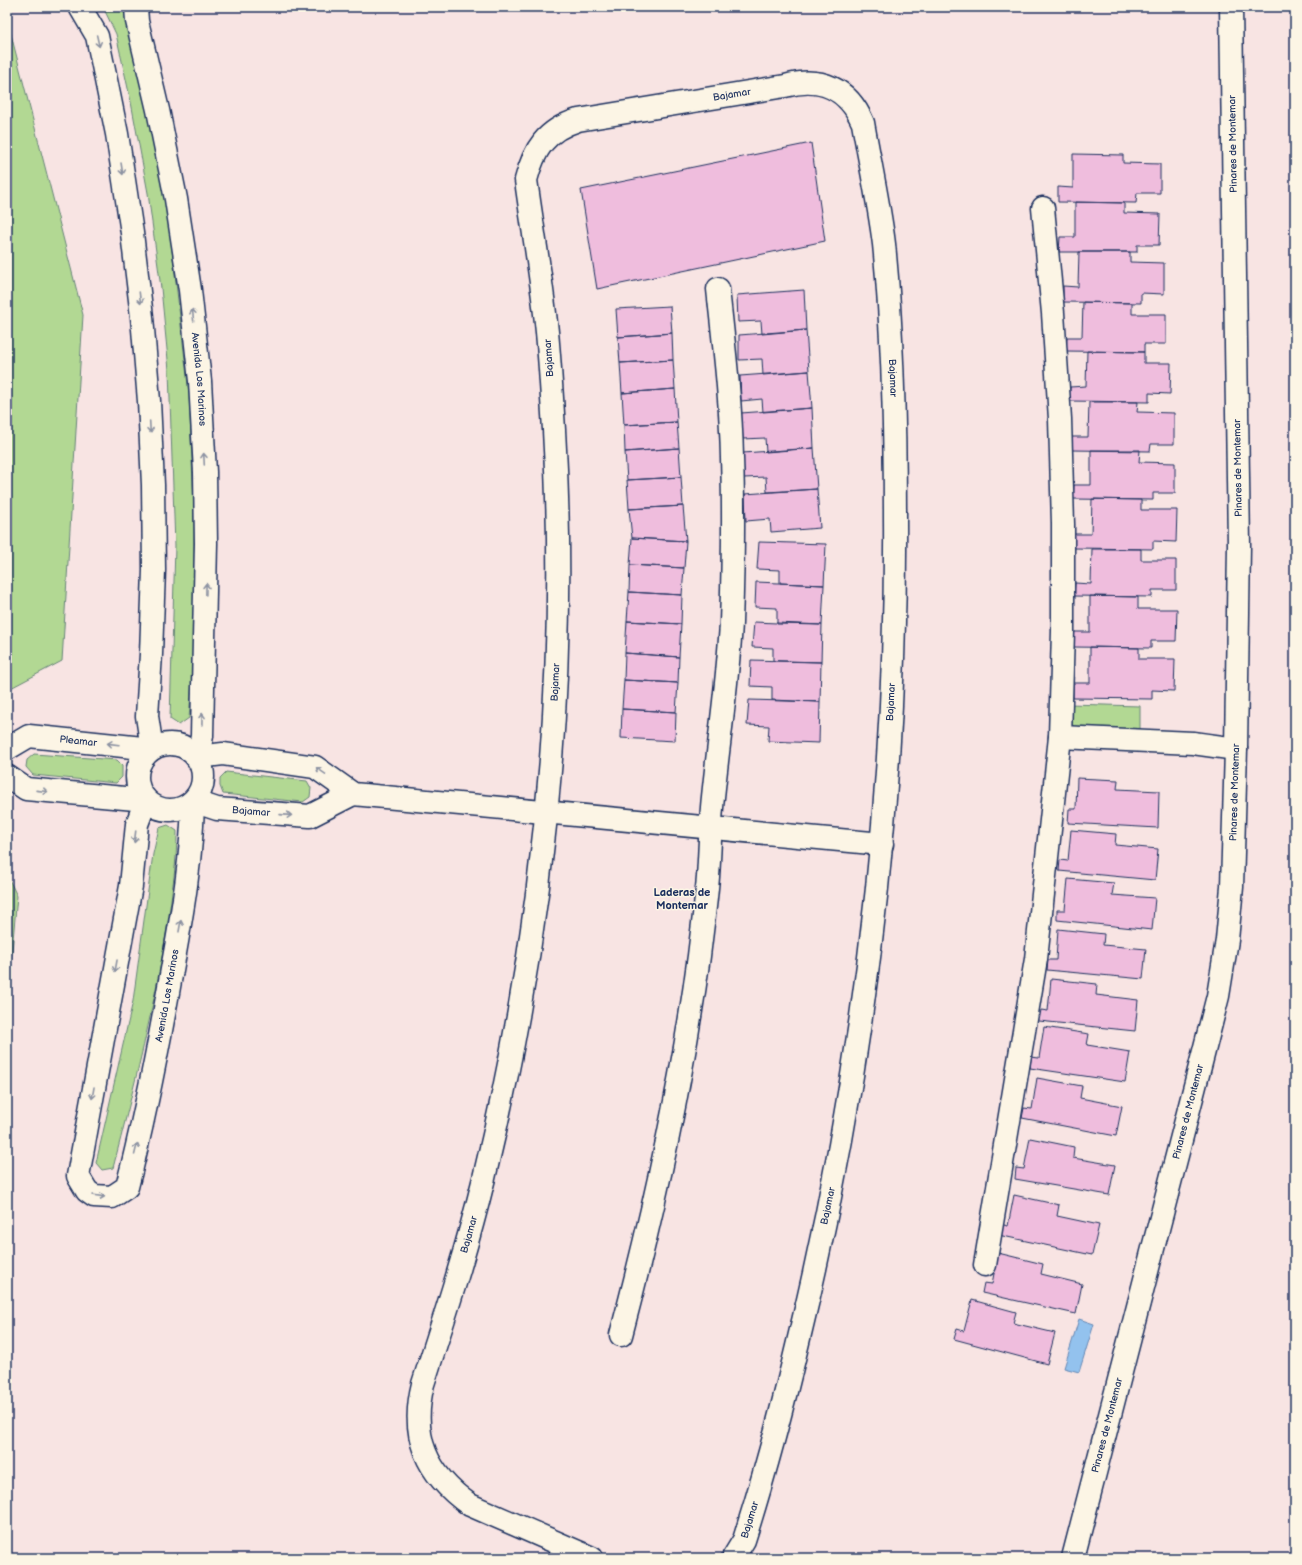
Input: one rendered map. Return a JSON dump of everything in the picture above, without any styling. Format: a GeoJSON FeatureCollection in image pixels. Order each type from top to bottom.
{"type":"FeatureCollection","features":[{"type":"Feature","properties":{"kind":"street"},"geometry":{"type":"LineString","coordinates":[[80,7],[97,36],[117,134],[132,233],[142,317],[149,401],[153,486],[154,570],[147,716],[152,749]]}},
{"type":"Feature","properties":{"kind":"street","name":"Avenida Los Marinos"},"geometry":{"type":"LineString","coordinates":[[136,7],[137,21],[158,110],[176,199],[190,290],[200,381],[205,472],[206,543],[202,736],[198,757]]}},
{"type":"Feature","properties":{"kind":"street","name":"Pinares de Montemar"},"geometry":{"type":"LineString","coordinates":[[1073,1558],[1218,996],[1227,940],[1232,887],[1239,545],[1230,10]]}},
{"type":"Feature","properties":{"kind":"street","name":"Bajamar"},"geometry":{"type":"LineString","coordinates":[[592,1558],[470,1505],[455,1494],[442,1482],[432,1466],[424,1449],[418,1417],[419,1400],[423,1384],[459,1270],[484,1178],[506,1079],[525,978],[539,877],[546,812],[557,636],[558,534],[554,432],[546,330],[526,180],[530,164],[537,149],[547,137],[567,123],[785,86],[798,82],[811,82],[825,84],[838,90],[858,110],[863,123],[883,242],[891,350],[893,412],[896,567],[893,676],[882,844],[858,1038],[838,1161],[812,1283],[783,1404],[744,1540],[733,1558]]}},
{"type":"Feature","properties":{"kind":"street"},"geometry":{"type":"LineString","coordinates":[[985,1265],[1036,959],[1060,737],[1063,631],[1062,471],[1053,313],[1043,208]]}},
{"type":"Feature","properties":{"kind":"street"},"geometry":{"type":"LineString","coordinates":[[621,1336],[659,1184],[688,1032],[707,886],[710,827],[724,707],[730,625],[733,542],[732,457],[727,373],[718,289]]}},
{"type":"Feature","properties":{"kind":"street","name":"Pleamar"},"geometry":{"type":"LineString","coordinates":[[7,749],[29,736],[152,749]]}},
{"type":"Feature","properties":{"kind":"street"},"geometry":{"type":"LineString","coordinates":[[1060,737],[1193,743],[1236,749]]}},
{"type":"Feature","properties":{"kind":"street"},"geometry":{"type":"LineString","coordinates":[[171,743],[181,745],[191,750],[198,757],[204,775],[199,793],[193,801],[185,807],[175,810],[165,810],[146,800],[138,783],[137,773],[140,763],[145,755],[152,749],[162,744],[171,743]]}},
{"type":"Feature","properties":{"kind":"street"},"geometry":{"type":"LineString","coordinates":[[198,757],[223,754],[315,767],[353,794],[882,844]]}},
{"type":"Feature","properties":{"kind":"street"},"geometry":{"type":"LineString","coordinates":[[7,776],[26,789],[146,800]]}},
{"type":"Feature","properties":{"kind":"street","name":"Bajamar"},"geometry":{"type":"LineString","coordinates":[[193,801],[217,809],[310,816],[353,794]]}},
{"type":"Feature","properties":{"kind":"street","name":"Avenida Los Marinos"},"geometry":{"type":"LineString","coordinates":[[146,800],[137,824],[131,886],[78,1176],[87,1190],[94,1196],[112,1197],[127,1187],[145,1113],[184,903],[190,860],[193,801]]}},
{"type":"Feature","properties":{"kind":"green space"},"geometry":{"type":"Polygon","coordinates":[[[103,7],[127,7],[166,198],[189,394],[194,506],[194,654],[189,718],[179,725],[170,719],[175,546],[169,370],[161,288],[148,193],[131,102],[116,34],[103,7]]]}},
{"type":"Feature","properties":{"kind":"green space"},"geometry":{"type":"Polygon","coordinates":[[[7,19],[83,315],[62,661],[7,690],[7,19]]]}},
{"type":"Feature","properties":{"kind":"green space"},"geometry":{"type":"Polygon","coordinates":[[[1069,704],[1140,706],[1140,734],[1075,732],[1069,726],[1069,704]]]}},
{"type":"Feature","properties":{"kind":"green space"},"geometry":{"type":"Polygon","coordinates":[[[34,754],[117,760],[122,765],[122,777],[116,783],[33,775],[26,767],[27,760],[34,754]]]}},
{"type":"Feature","properties":{"kind":"green space"},"geometry":{"type":"Polygon","coordinates":[[[226,772],[307,781],[311,788],[310,797],[303,802],[223,794],[220,786],[220,778],[226,772]]]}},
{"type":"Feature","properties":{"kind":"green space"},"geometry":{"type":"Polygon","coordinates":[[[168,825],[177,831],[174,876],[163,953],[136,1076],[113,1168],[102,1170],[96,1163],[133,1001],[153,854],[159,828],[168,825]]]}},
{"type":"Feature","properties":{"kind":"green space"},"geometry":{"type":"Polygon","coordinates":[[[7,875],[17,896],[7,1006],[7,875]]]}},
{"type":"Feature","properties":{"kind":"water"},"geometry":{"type":"Polygon","coordinates":[[[1079,1319],[1094,1324],[1079,1372],[1064,1368],[1079,1319]]]}},
{"type":"Feature","properties":{"kind":"building"},"geometry":{"type":"Polygon","coordinates":[[[811,143],[825,241],[597,289],[581,190],[811,143]]]}},
{"type":"Feature","properties":{"kind":"building"},"geometry":{"type":"Polygon","coordinates":[[[1073,154],[1123,155],[1123,163],[1160,164],[1160,193],[1137,193],[1136,203],[1058,202],[1058,187],[1073,188],[1073,154]]]}},
{"type":"Feature","properties":{"kind":"building"},"geometry":{"type":"Polygon","coordinates":[[[1075,202],[1124,203],[1124,213],[1160,214],[1159,245],[1137,245],[1137,252],[1059,252],[1060,237],[1075,237],[1075,202]]]}},
{"type":"Feature","properties":{"kind":"building"},"geometry":{"type":"Polygon","coordinates":[[[1079,252],[1130,252],[1130,262],[1164,263],[1164,294],[1141,293],[1141,303],[1063,302],[1063,286],[1078,287],[1079,252]]]}},
{"type":"Feature","properties":{"kind":"building"},"geometry":{"type":"Polygon","coordinates":[[[804,290],[806,330],[762,334],[761,321],[738,322],[737,295],[804,290]]]}},
{"type":"Feature","properties":{"kind":"building"},"geometry":{"type":"Polygon","coordinates":[[[1083,302],[1132,303],[1132,314],[1166,314],[1166,344],[1144,344],[1144,352],[1066,351],[1067,337],[1082,337],[1083,302]]]}},
{"type":"Feature","properties":{"kind":"building"},"geometry":{"type":"Polygon","coordinates":[[[670,306],[672,333],[618,337],[616,309],[670,306]]]}},
{"type":"Feature","properties":{"kind":"building"},"geometry":{"type":"Polygon","coordinates":[[[806,330],[809,371],[763,375],[762,359],[739,360],[739,335],[806,330]]]}},
{"type":"Feature","properties":{"kind":"building"},"geometry":{"type":"Polygon","coordinates":[[[672,333],[673,360],[620,363],[618,337],[672,333]]]}},
{"type":"Feature","properties":{"kind":"building"},"geometry":{"type":"Polygon","coordinates":[[[1087,351],[1144,352],[1144,363],[1171,363],[1170,394],[1149,393],[1149,402],[1069,401],[1070,387],[1086,386],[1087,351]]]}},
{"type":"Feature","properties":{"kind":"building"},"geometry":{"type":"Polygon","coordinates":[[[673,360],[675,389],[622,393],[620,363],[673,360]]]}},
{"type":"Feature","properties":{"kind":"building"},"geometry":{"type":"Polygon","coordinates":[[[809,371],[812,408],[763,412],[762,399],[741,401],[740,376],[809,371]]]}},
{"type":"Feature","properties":{"kind":"building"},"geometry":{"type":"Polygon","coordinates":[[[675,389],[677,422],[624,425],[622,393],[675,389]]]}},
{"type":"Feature","properties":{"kind":"building"},"geometry":{"type":"Polygon","coordinates":[[[1089,402],[1138,402],[1137,412],[1174,413],[1174,444],[1151,444],[1150,451],[1072,450],[1072,437],[1088,437],[1089,402]]]}},
{"type":"Feature","properties":{"kind":"building"},"geometry":{"type":"Polygon","coordinates":[[[812,408],[814,448],[766,452],[765,438],[743,439],[741,413],[812,408]]]}},
{"type":"Feature","properties":{"kind":"building"},"geometry":{"type":"Polygon","coordinates":[[[677,422],[679,448],[625,452],[624,425],[677,422]]]}},
{"type":"Feature","properties":{"kind":"building"},"geometry":{"type":"Polygon","coordinates":[[[679,448],[681,477],[627,480],[625,452],[679,448]]]}},
{"type":"Feature","properties":{"kind":"building"},"geometry":{"type":"Polygon","coordinates":[[[814,448],[817,489],[767,492],[766,477],[744,478],[743,453],[814,448]]]}},
{"type":"Feature","properties":{"kind":"building"},"geometry":{"type":"Polygon","coordinates":[[[1091,450],[1140,450],[1139,462],[1175,463],[1175,493],[1153,493],[1153,500],[1073,499],[1074,485],[1091,485],[1091,450]]]}},
{"type":"Feature","properties":{"kind":"building"},"geometry":{"type":"Polygon","coordinates":[[[681,477],[683,506],[629,509],[627,480],[681,477]]]}},
{"type":"Feature","properties":{"kind":"building"},"geometry":{"type":"Polygon","coordinates":[[[817,489],[820,528],[771,532],[770,519],[746,521],[745,494],[817,489]]]}},
{"type":"Feature","properties":{"kind":"building"},"geometry":{"type":"Polygon","coordinates":[[[1092,499],[1141,500],[1141,510],[1177,510],[1176,542],[1153,541],[1153,549],[1074,548],[1074,534],[1091,534],[1092,499]]]}},
{"type":"Feature","properties":{"kind":"building"},"geometry":{"type":"Polygon","coordinates":[[[683,506],[686,541],[632,538],[629,509],[683,506]]]}},
{"type":"Feature","properties":{"kind":"building"},"geometry":{"type":"Polygon","coordinates":[[[632,538],[686,541],[684,568],[630,565],[632,538]]]}},
{"type":"Feature","properties":{"kind":"building"},"geometry":{"type":"Polygon","coordinates":[[[759,542],[826,544],[824,585],[780,583],[780,570],[757,569],[759,542]]]}},
{"type":"Feature","properties":{"kind":"building"},"geometry":{"type":"Polygon","coordinates":[[[1092,549],[1141,549],[1141,560],[1176,560],[1176,590],[1152,590],[1152,597],[1074,596],[1075,583],[1091,584],[1092,549]]]}},
{"type":"Feature","properties":{"kind":"building"},"geometry":{"type":"Polygon","coordinates":[[[630,565],[684,568],[682,595],[629,592],[630,565]]]}},
{"type":"Feature","properties":{"kind":"building"},"geometry":{"type":"Polygon","coordinates":[[[756,582],[824,585],[822,625],[777,624],[777,608],[755,607],[756,582]]]}},
{"type":"Feature","properties":{"kind":"building"},"geometry":{"type":"Polygon","coordinates":[[[629,592],[682,595],[681,624],[627,621],[629,592]]]}},
{"type":"Feature","properties":{"kind":"building"},"geometry":{"type":"Polygon","coordinates":[[[1090,596],[1138,597],[1138,609],[1177,609],[1176,641],[1151,641],[1151,648],[1074,647],[1074,632],[1090,632],[1090,596]]]}},
{"type":"Feature","properties":{"kind":"building"},"geometry":{"type":"Polygon","coordinates":[[[627,621],[681,624],[679,657],[625,653],[627,621]]]}},
{"type":"Feature","properties":{"kind":"building"},"geometry":{"type":"Polygon","coordinates":[[[754,622],[822,625],[821,662],[773,661],[773,648],[752,647],[754,622]]]}},
{"type":"Feature","properties":{"kind":"building"},"geometry":{"type":"Polygon","coordinates":[[[1090,647],[1139,648],[1139,659],[1175,659],[1174,691],[1152,690],[1152,699],[1073,698],[1073,683],[1090,683],[1090,647]]]}},
{"type":"Feature","properties":{"kind":"building"},"geometry":{"type":"Polygon","coordinates":[[[625,653],[679,657],[678,683],[624,680],[625,653]]]}},
{"type":"Feature","properties":{"kind":"building"},"geometry":{"type":"Polygon","coordinates":[[[751,660],[821,662],[820,702],[772,700],[772,687],[750,686],[751,660]]]}},
{"type":"Feature","properties":{"kind":"building"},"geometry":{"type":"Polygon","coordinates":[[[624,680],[678,683],[676,712],[622,709],[624,680]]]}},
{"type":"Feature","properties":{"kind":"building"},"geometry":{"type":"Polygon","coordinates":[[[749,700],[820,702],[819,743],[768,741],[769,726],[747,725],[749,700]]]}},
{"type":"Feature","properties":{"kind":"building"},"geometry":{"type":"Polygon","coordinates":[[[622,709],[676,712],[675,741],[621,738],[622,709]]]}},
{"type":"Feature","properties":{"kind":"building"},"geometry":{"type":"Polygon","coordinates":[[[1077,778],[1118,780],[1117,789],[1159,791],[1158,828],[1068,823],[1069,809],[1076,809],[1077,778]]]}},
{"type":"Feature","properties":{"kind":"building"},"geometry":{"type":"Polygon","coordinates":[[[1071,830],[1116,834],[1115,845],[1158,849],[1155,880],[1059,871],[1060,860],[1068,861],[1071,830]]]}},
{"type":"Feature","properties":{"kind":"building"},"geometry":{"type":"Polygon","coordinates":[[[1068,879],[1114,883],[1112,895],[1155,898],[1152,930],[1057,920],[1057,910],[1065,910],[1068,879]]]}},
{"type":"Feature","properties":{"kind":"building"},"geometry":{"type":"Polygon","coordinates":[[[1058,929],[1104,934],[1103,945],[1146,949],[1143,979],[1047,970],[1048,960],[1056,960],[1058,929]]]}},
{"type":"Feature","properties":{"kind":"building"},"geometry":{"type":"Polygon","coordinates":[[[1051,979],[1097,984],[1096,995],[1138,1000],[1135,1031],[1039,1021],[1041,1010],[1048,1011],[1051,979]]]}},
{"type":"Feature","properties":{"kind":"building"},"geometry":{"type":"Polygon","coordinates":[[[1044,1027],[1089,1034],[1087,1045],[1130,1052],[1125,1082],[1030,1068],[1031,1057],[1039,1058],[1044,1027]]]}},
{"type":"Feature","properties":{"kind":"building"},"geometry":{"type":"Polygon","coordinates":[[[1037,1078],[1082,1086],[1080,1098],[1122,1106],[1116,1136],[1022,1118],[1024,1108],[1032,1109],[1037,1078]]]}},
{"type":"Feature","properties":{"kind":"building"},"geometry":{"type":"Polygon","coordinates":[[[1030,1138],[1074,1147],[1073,1158],[1115,1165],[1109,1195],[1015,1179],[1016,1168],[1024,1169],[1030,1138]]]}},
{"type":"Feature","properties":{"kind":"building"},"geometry":{"type":"Polygon","coordinates":[[[1014,1195],[1059,1205],[1057,1216],[1099,1225],[1092,1255],[998,1235],[1000,1224],[1008,1226],[1014,1195]]]}},
{"type":"Feature","properties":{"kind":"building"},"geometry":{"type":"Polygon","coordinates":[[[998,1253],[1043,1264],[1041,1274],[1082,1284],[1076,1314],[982,1293],[984,1283],[992,1284],[998,1253]]]}},
{"type":"Feature","properties":{"kind":"building"},"geometry":{"type":"Polygon","coordinates":[[[972,1300],[1016,1312],[1013,1323],[1055,1333],[1047,1364],[954,1339],[957,1329],[964,1331],[972,1300]]]}},
{"type":"Feature","properties":{"kind":"district","name":"Laderas de Montemar"},"geometry":{"type":"Point","coordinates":[682,898]}}]}
